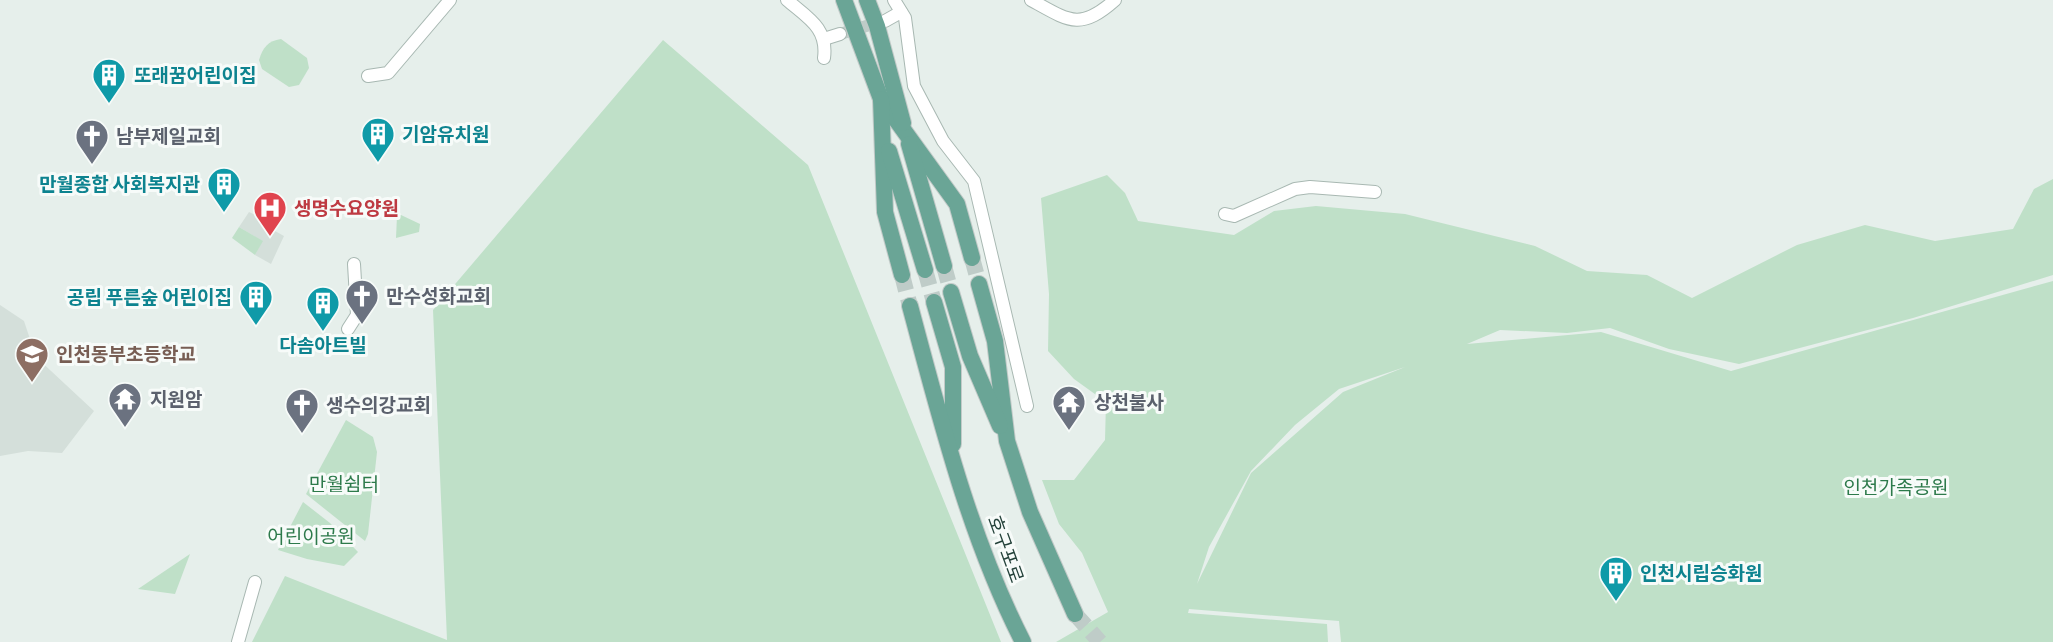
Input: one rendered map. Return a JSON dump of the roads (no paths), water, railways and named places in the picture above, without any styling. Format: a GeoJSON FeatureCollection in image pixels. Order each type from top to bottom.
{"type":"FeatureCollection","features":[{"type":"Feature","properties":{"kind":"main road"},"geometry":{"type":"LineString","coordinates":[[844,0],[881,99],[957,204],[972,257]]}},
{"type":"Feature","properties":{"kind":"main road"},"geometry":{"type":"LineString","coordinates":[[867,0],[877,26],[944,266]]}},
{"type":"Feature","properties":{"kind":"main road"},"geometry":{"type":"LineString","coordinates":[[881,99],[885,212],[902,275]]}},
{"type":"Feature","properties":{"kind":"main road"},"geometry":{"type":"LineString","coordinates":[[883,128],[925,270]]}},
{"type":"Feature","properties":{"kind":"main road","name":"호구포로"},"geometry":{"type":"LineString","coordinates":[[979,284],[995,341],[1007,441]]}},
{"type":"Feature","properties":{"kind":"main road","name":"호구포로"},"geometry":{"type":"LineString","coordinates":[[951,292],[970,356],[1007,441],[1030,512],[1075,614]]}},
{"type":"Feature","properties":{"kind":"main road","name":"호구포로"},"geometry":{"type":"LineString","coordinates":[[934,302],[953,367],[954,468]]}},
{"type":"Feature","properties":{"kind":"main road","name":"호구포로"},"geometry":{"type":"LineString","coordinates":[[910,306],[954,468],[1002,600],[1023,642]]}},
{"type":"Feature","properties":{"kind":"street"},"geometry":{"type":"LineString","coordinates":[[368,76],[388,73],[450,0]]}},
{"type":"Feature","properties":{"kind":"street"},"geometry":{"type":"LineString","coordinates":[[787,0],[813,20],[821,30],[824,58]]}},
{"type":"Feature","properties":{"kind":"street"},"geometry":{"type":"LineString","coordinates":[[894,0],[905,18],[914,86],[943,141],[974,181],[1027,406]]}},
{"type":"Feature","properties":{"kind":"street"},"geometry":{"type":"LineString","coordinates":[[1031,0],[1066,19],[1076,21],[1096,15],[1115,0]]}},
{"type":"Feature","properties":{"kind":"street"},"geometry":{"type":"LineString","coordinates":[[885,20],[901,12]]}},
{"type":"Feature","properties":{"kind":"street"},"geometry":{"type":"LineString","coordinates":[[824,39],[840,34]]}},
{"type":"Feature","properties":{"kind":"street"},"geometry":{"type":"LineString","coordinates":[[1225,214],[1234,216],[1294,189],[1310,187],[1375,192]]}},
{"type":"Feature","properties":{"kind":"street"},"geometry":{"type":"LineString","coordinates":[[348,329],[357,315],[354,264]]}},
{"type":"Feature","properties":{"kind":"street"},"geometry":{"type":"LineString","coordinates":[[238,642],[255,582]]}},
{"type":"Feature","properties":{"kind":"tunnel"},"geometry":{"type":"LineString","coordinates":[[840,34],[883,21]]}},
{"type":"Feature","properties":{"kind":"tunnel"},"geometry":{"type":"LineString","coordinates":[[972,258],[979,284]]}},
{"type":"Feature","properties":{"kind":"tunnel"},"geometry":{"type":"LineString","coordinates":[[944,266],[951,292]]}},
{"type":"Feature","properties":{"kind":"tunnel"},"geometry":{"type":"LineString","coordinates":[[925,270],[934,302]]}},
{"type":"Feature","properties":{"kind":"tunnel"},"geometry":{"type":"LineString","coordinates":[[902,275],[910,306]]}},
{"type":"Feature","properties":{"kind":"tunnel"},"geometry":{"type":"LineString","coordinates":[[1075,614],[1100,642]]}},
{"type":"Feature","properties":{"kind":"place","name":"또래꿈어린이집"},"geometry":{"type":"Point","coordinates":[109,105]}},
{"type":"Feature","properties":{"kind":"place","name":"기암유치원"},"geometry":{"type":"Point","coordinates":[378,164]}},
{"type":"Feature","properties":{"kind":"place","name":"남부제일교회"},"geometry":{"type":"Point","coordinates":[92,166]}},
{"type":"Feature","properties":{"kind":"place","name":"만월종합 사회복지관"},"geometry":{"type":"Point","coordinates":[224,214]}},
{"type":"Feature","properties":{"kind":"place","name":"생명수요양원"},"geometry":{"type":"Point","coordinates":[270,238]}},
{"type":"Feature","properties":{"kind":"place","name":"만수성화교회"},"geometry":{"type":"Point","coordinates":[362,326]}},
{"type":"Feature","properties":{"kind":"place","name":"공립 푸른숲 어린이집"},"geometry":{"type":"Point","coordinates":[256,327]}},
{"type":"Feature","properties":{"kind":"place","name":"다솜아트빌"},"geometry":{"type":"Point","coordinates":[323,333]}},
{"type":"Feature","properties":{"kind":"place","name":"인천동부초등학교"},"geometry":{"type":"Point","coordinates":[32,384]}},
{"type":"Feature","properties":{"kind":"place","name":"지원암"},"geometry":{"type":"Point","coordinates":[125,429]}},
{"type":"Feature","properties":{"kind":"place","name":"상천불사"},"geometry":{"type":"Point","coordinates":[1069,432]}},
{"type":"Feature","properties":{"kind":"place","name":"생수의강교회"},"geometry":{"type":"Point","coordinates":[302,435]}},
{"type":"Feature","properties":{"kind":"place","name":"인천시립승화원"},"geometry":{"type":"Point","coordinates":[1616,603]}},
{"type":"Feature","properties":{"kind":"park label","name":"만월쉼터"},"geometry":{"type":"Point","coordinates":[344,484]}},
{"type":"Feature","properties":{"kind":"park label","name":"인천가족공원"},"geometry":{"type":"Point","coordinates":[1896,487]}},
{"type":"Feature","properties":{"kind":"park label","name":"어린이공원"},"geometry":{"type":"Point","coordinates":[311,536]}}]}
